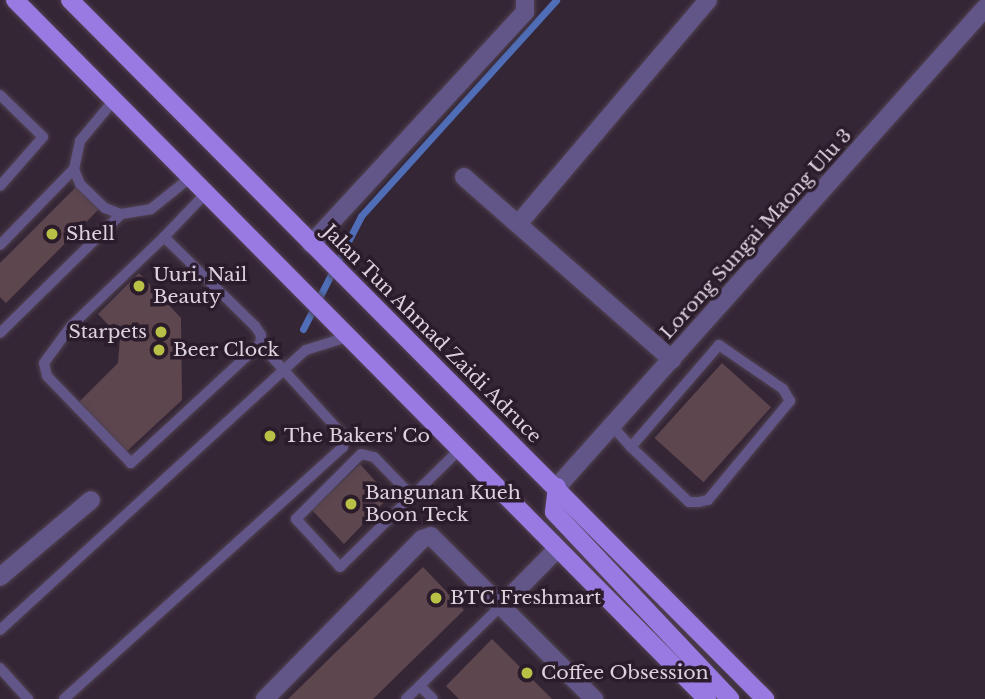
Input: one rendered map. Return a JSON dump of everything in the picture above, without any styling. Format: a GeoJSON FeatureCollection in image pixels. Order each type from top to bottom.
{"type":"FeatureCollection","features":[{"type":"Feature","properties":{"kind":"main road"},"geometry":{"type":"LineString","coordinates":[[15,0],[306,297],[707,699]]}},
{"type":"Feature","properties":{"kind":"main road","name":"Jalan Tun Ahmad Zaidi Adruce"},"geometry":{"type":"LineString","coordinates":[[70,0],[765,699]]}},
{"type":"Feature","properties":{"kind":"main road"},"geometry":{"type":"LineString","coordinates":[[557,487],[554,512],[730,699]]}},
{"type":"Feature","properties":{"kind":"street"},"geometry":{"type":"LineString","coordinates":[[310,244],[525,12],[525,0]]}},
{"type":"Feature","properties":{"kind":"street"},"geometry":{"type":"LineString","coordinates":[[519,223],[708,0]]}},
{"type":"Feature","properties":{"kind":"street","name":"Lorong Sungai Maong Ulu 3"},"geometry":{"type":"LineString","coordinates":[[557,487],[613,428],[985,8]]}},
{"type":"Feature","properties":{"kind":"street"},"geometry":{"type":"LineString","coordinates":[[464,177],[672,359]]}},
{"type":"Feature","properties":{"kind":"street"},"geometry":{"type":"LineString","coordinates":[[0,577],[91,500]]}},
{"type":"Feature","properties":{"kind":"street"},"geometry":{"type":"LineString","coordinates":[[265,699],[422,539],[431,536],[594,699]]}},
{"type":"Feature","properties":{"kind":"street"},"geometry":{"type":"LineString","coordinates":[[501,606],[558,549]]}},
{"type":"Feature","properties":{"kind":"lane"},"geometry":{"type":"LineString","coordinates":[[0,95],[43,137],[0,186]]}},
{"type":"Feature","properties":{"kind":"lane"},"geometry":{"type":"LineString","coordinates":[[0,244],[74,169],[80,141],[114,100]]}},
{"type":"Feature","properties":{"kind":"lane"},"geometry":{"type":"LineString","coordinates":[[74,169],[80,184],[105,208],[121,215]]}},
{"type":"Feature","properties":{"kind":"lane"},"geometry":{"type":"LineString","coordinates":[[0,333],[121,215],[151,209],[191,177]]}},
{"type":"Feature","properties":{"kind":"lane"},"geometry":{"type":"LineString","coordinates":[[164,237],[254,326],[261,335],[260,344],[131,463],[66,398],[47,376],[44,363],[71,326],[206,193]]}},
{"type":"Feature","properties":{"kind":"lane"},"geometry":{"type":"LineString","coordinates":[[613,428],[689,502],[708,500],[790,401],[783,389],[699,329]]}},
{"type":"Feature","properties":{"kind":"lane"},"geometry":{"type":"LineString","coordinates":[[0,630],[306,350],[347,337]]}},
{"type":"Feature","properties":{"kind":"lane"},"geometry":{"type":"LineString","coordinates":[[64,699],[343,447],[341,433],[260,344]]}},
{"type":"Feature","properties":{"kind":"lane"},"geometry":{"type":"LineString","coordinates":[[631,447],[719,345]]}},
{"type":"Feature","properties":{"kind":"lane"},"geometry":{"type":"LineString","coordinates":[[411,495],[374,457],[361,454],[296,519],[340,567],[459,450]]}},
{"type":"Feature","properties":{"kind":"lane"},"geometry":{"type":"LineString","coordinates":[[406,699],[501,606]]}},
{"type":"Feature","properties":{"kind":"lane"},"geometry":{"type":"LineString","coordinates":[[0,668],[28,699]]}},
{"type":"Feature","properties":{"kind":"lane"},"geometry":{"type":"LineString","coordinates":[[420,686],[433,699]]}},
{"type":"Feature","properties":{"kind":"building","name":"Shell"},"geometry":{"type":"Polygon","coordinates":[[[81,182],[103,205],[6,303],[0,297],[0,263],[81,182]]]}},
{"type":"Feature","properties":{"kind":"building"},"geometry":{"type":"Polygon","coordinates":[[[139,273],[181,318],[182,400],[126,452],[79,402],[118,363],[120,337],[98,314],[139,273]]]}},
{"type":"Feature","properties":{"kind":"building"},"geometry":{"type":"Polygon","coordinates":[[[722,363],[771,407],[703,482],[654,438],[722,363]]]}},
{"type":"Feature","properties":{"kind":"building","name":"Bangunan Kueh Boon Teck"},"geometry":{"type":"Polygon","coordinates":[[[360,464],[384,491],[386,500],[344,544],[312,510],[360,464]]]}},
{"type":"Feature","properties":{"kind":"building"},"geometry":{"type":"Polygon","coordinates":[[[423,567],[464,610],[373,699],[288,699],[423,567]]]}},
{"type":"Feature","properties":{"kind":"building"},"geometry":{"type":"Polygon","coordinates":[[[492,639],[552,699],[459,699],[446,686],[492,639]]]}},
{"type":"Feature","properties":{"kind":"waterway"},"geometry":{"type":"LineString","coordinates":[[303,329],[361,216],[556,0]]}},
{"type":"Feature","properties":{"kind":"place","name":"Shell"},"geometry":{"type":"Point","coordinates":[52,234]}},
{"type":"Feature","properties":{"kind":"place","name":"Uuri. Nail Beauty"},"geometry":{"type":"Point","coordinates":[139,286]}},
{"type":"Feature","properties":{"kind":"place","name":"Starpets"},"geometry":{"type":"Point","coordinates":[161,332]}},
{"type":"Feature","properties":{"kind":"place","name":"Beer Clock"},"geometry":{"type":"Point","coordinates":[159,350]}},
{"type":"Feature","properties":{"kind":"place","name":"The Bakers' Co"},"geometry":{"type":"Point","coordinates":[270,436]}},
{"type":"Feature","properties":{"kind":"place","name":"Bangunan Kueh Boon Teck"},"geometry":{"type":"Point","coordinates":[351,504]}},
{"type":"Feature","properties":{"kind":"place","name":"BTC Freshmart"},"geometry":{"type":"Point","coordinates":[436,598]}},
{"type":"Feature","properties":{"kind":"place","name":"Coffee Obsession"},"geometry":{"type":"Point","coordinates":[527,673]}}]}
